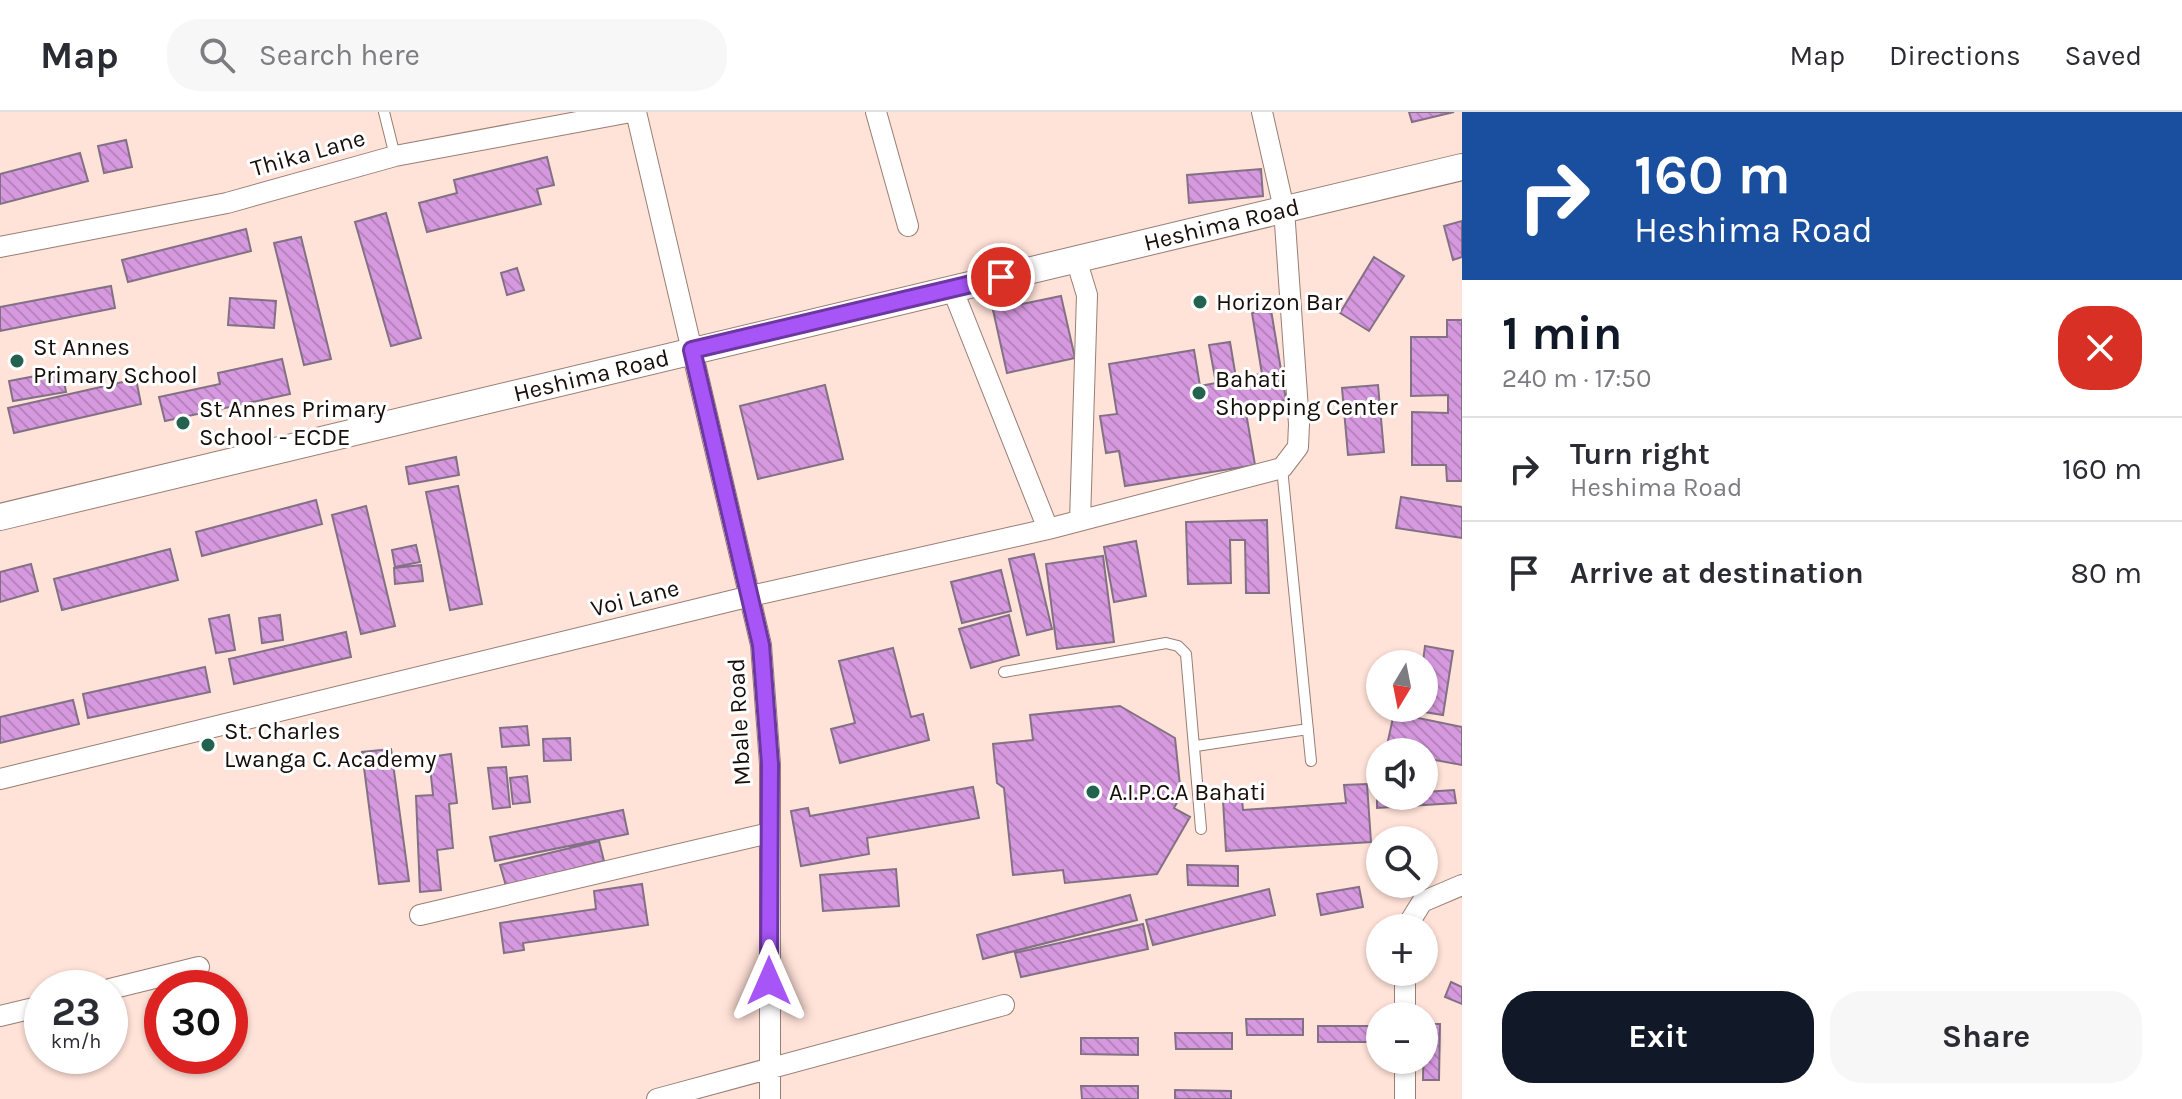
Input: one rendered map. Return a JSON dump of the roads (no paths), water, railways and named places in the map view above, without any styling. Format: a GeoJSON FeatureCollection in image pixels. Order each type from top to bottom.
{"type":"FeatureCollection","features":[{"type":"Feature","properties":{"kind":"street","name":"Thika Lane"},"geometry":{"type":"LineString","coordinates":[[0,247],[227,203],[395,156],[633,112]]}},
{"type":"Feature","properties":{"kind":"street","name":"Mbale Road"},"geometry":{"type":"LineString","coordinates":[[633,112],[761,645],[766,698],[769,833],[770,1099]]}},
{"type":"Feature","properties":{"kind":"street"},"geometry":{"type":"LineString","coordinates":[[876,112],[908,226]]}},
{"type":"Feature","properties":{"kind":"street"},"geometry":{"type":"LineString","coordinates":[[1262,112],[1284,209],[1299,424],[1298,447],[1282,468]]}},
{"type":"Feature","properties":{"kind":"street","name":"Heshima Road"},"geometry":{"type":"LineString","coordinates":[[0,517],[1462,167]]}},
{"type":"Feature","properties":{"kind":"street"},"geometry":{"type":"LineString","coordinates":[[1076,259],[1087,295],[1080,521]]}},
{"type":"Feature","properties":{"kind":"street"},"geometry":{"type":"LineString","coordinates":[[952,288],[1048,529]]}},
{"type":"Feature","properties":{"kind":"street","name":"Voi Lane"},"geometry":{"type":"LineString","coordinates":[[0,779],[751,596],[1048,529],[1282,468]]}},
{"type":"Feature","properties":{"kind":"street"},"geometry":{"type":"LineString","coordinates":[[420,915],[769,833]]}},
{"type":"Feature","properties":{"kind":"street"},"geometry":{"type":"LineString","coordinates":[[1415,914],[1422,902],[1462,885]]}},
{"type":"Feature","properties":{"kind":"street"},"geometry":{"type":"LineString","coordinates":[[128,985],[199,967]]}},
{"type":"Feature","properties":{"kind":"street"},"geometry":{"type":"LineString","coordinates":[[657,1099],[1004,1005]]}},
{"type":"Feature","properties":{"kind":"street"},"geometry":{"type":"LineString","coordinates":[[0,1016],[24,1010]]}},
{"type":"Feature","properties":{"kind":"street"},"geometry":{"type":"LineString","coordinates":[[1405,1074],[1405,1099]]}},
{"type":"Feature","properties":{"kind":"lane"},"geometry":{"type":"LineString","coordinates":[[384,112],[395,156]]}},
{"type":"Feature","properties":{"kind":"lane"},"geometry":{"type":"LineString","coordinates":[[1282,468],[1311,761]]}},
{"type":"Feature","properties":{"kind":"lane"},"geometry":{"type":"LineString","coordinates":[[1004,672],[1166,643],[1178,646],[1186,654],[1201,829]]}},
{"type":"Feature","properties":{"kind":"lane"},"geometry":{"type":"LineString","coordinates":[[1196,746],[1308,729]]}},
{"type":"Feature","properties":{"kind":"place","name":"Horizon Bar"},"geometry":{"type":"Point","coordinates":[1200,302]}},
{"type":"Feature","properties":{"kind":"place","name":"St Annes Primary School"},"geometry":{"type":"Point","coordinates":[17,361]}},
{"type":"Feature","properties":{"kind":"place","name":"Bahati Shopping Center"},"geometry":{"type":"Point","coordinates":[1199,393]}},
{"type":"Feature","properties":{"kind":"place","name":"St Annes Primary School - ECDE"},"geometry":{"type":"Point","coordinates":[183,423]}},
{"type":"Feature","properties":{"kind":"place","name":"St. Charles Lwanga C. Academy"},"geometry":{"type":"Point","coordinates":[208,745]}},
{"type":"Feature","properties":{"kind":"place","name":"A.I.P.C.A Bahati"},"geometry":{"type":"Point","coordinates":[1093,792]}}]}
